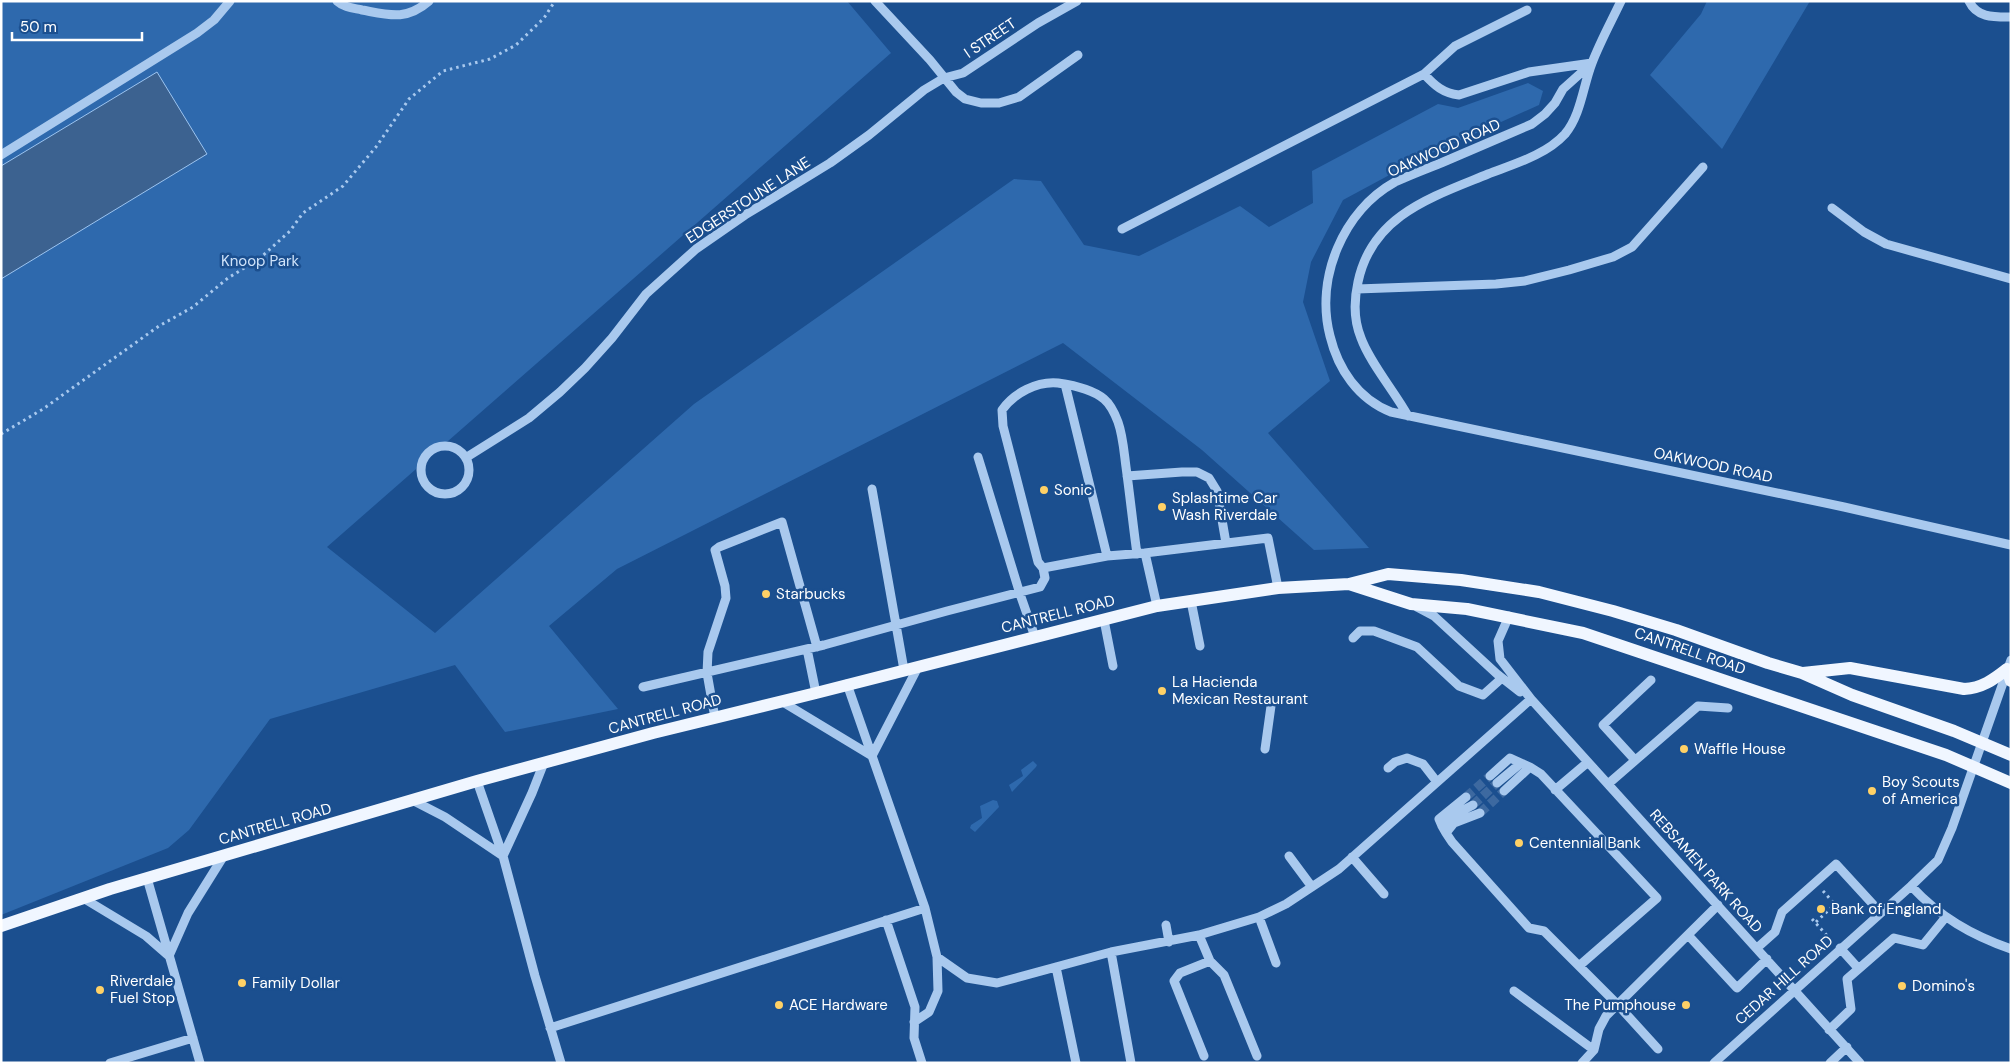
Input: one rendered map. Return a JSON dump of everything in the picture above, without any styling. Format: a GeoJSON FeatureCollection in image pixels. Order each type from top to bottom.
{"type":"FeatureCollection","features":[{"type":"Feature","properties":{"kind":"main road","name":"CANTRELL ROAD"},"geometry":{"type":"LineString","coordinates":[[1,926],[147,878],[653,733],[1157,606],[1278,588],[1349,584],[1388,574],[1461,580],[1539,592],[1582,602],[1676,630],[1768,663],[1802,673],[1852,695],[1954,731],[2011,755]]}},
{"type":"Feature","properties":{"kind":"main road","name":"CANTRELL ROAD"},"geometry":{"type":"LineString","coordinates":[[1349,584],[1411,604],[1459,608],[1508,616],[1583,633],[1946,756],[2011,783]]}},
{"type":"Feature","properties":{"kind":"main road"},"geometry":{"type":"LineString","coordinates":[[1802,673],[1850,668],[1964,689],[1988,684],[2010,670]]}},
{"type":"Feature","properties":{"kind":"street"},"geometry":{"type":"LineString","coordinates":[[1,155],[197,33],[214,20],[230,1]]}},
{"type":"Feature","properties":{"kind":"street"},"geometry":{"type":"LineString","coordinates":[[337,1],[351,9],[395,16],[411,12],[429,1]]}},
{"type":"Feature","properties":{"kind":"street"},"geometry":{"type":"LineString","coordinates":[[875,1],[930,60],[956,92],[965,99],[980,103],[1000,103],[1019,97],[1078,55]]}},
{"type":"Feature","properties":{"kind":"street","name":"I STREET"},"geometry":{"type":"LineString","coordinates":[[944,78],[963,73],[1030,28],[1077,1]]}},
{"type":"Feature","properties":{"kind":"street","name":"OAKWOOD ROAD"},"geometry":{"type":"LineString","coordinates":[[1408,416],[1361,340],[1355,304],[1360,272],[1374,241],[1391,222],[1410,209],[1530,157],[1547,148],[1564,134],[1576,112],[1592,63],[1621,1]]}},
{"type":"Feature","properties":{"kind":"street"},"geometry":{"type":"LineString","coordinates":[[1969,1],[1975,10],[1981,14],[2011,17]]}},
{"type":"Feature","properties":{"kind":"street"},"geometry":{"type":"LineString","coordinates":[[1122,229],[1424,74],[1455,46],[1527,10]]}},
{"type":"Feature","properties":{"kind":"street"},"geometry":{"type":"LineString","coordinates":[[1424,74],[1439,90],[1459,95],[1529,72],[1592,63]]}},
{"type":"Feature","properties":{"kind":"street","name":"OAKWOOD ROAD"},"geometry":{"type":"LineString","coordinates":[[1592,63],[1563,89],[1555,103],[1532,124],[1396,182],[1385,189],[1350,224],[1339,242],[1332,262],[1327,282],[1326,315],[1333,347],[1341,367],[1352,384],[1366,399],[1382,409],[1408,416],[1836,505],[2011,544]]}},
{"type":"Feature","properties":{"kind":"street","name":"EDGERSTOUNE LANE"},"geometry":{"type":"LineString","coordinates":[[467,457],[528,418],[560,392],[607,344],[646,294],[696,248],[830,163],[869,135],[924,90],[944,78]]}},
{"type":"Feature","properties":{"kind":"street"},"geometry":{"type":"LineString","coordinates":[[1357,289],[1496,284],[1525,281],[1613,257],[1632,248],[1703,167]]}},
{"type":"Feature","properties":{"kind":"street"},"geometry":{"type":"LineString","coordinates":[[1832,208],[1864,232],[1886,244],[2011,279]]}},
{"type":"Feature","properties":{"kind":"street"},"geometry":{"type":"LineString","coordinates":[[643,687],[807,650],[1040,588],[1045,578],[1043,568],[1038,562],[1004,426],[1002,410],[1013,398],[1046,382],[1065,384],[1090,391],[1105,399],[1118,422],[1141,553],[1157,606]]}},
{"type":"Feature","properties":{"kind":"street"},"geometry":{"type":"LineString","coordinates":[[1065,384],[1107,556]]}},
{"type":"Feature","properties":{"kind":"street"},"geometry":{"type":"LineString","coordinates":[[444,446],[453,447],[467,457],[467,479],[462,487],[455,492],[446,494],[437,493],[429,489],[422,478],[420,469],[427,453],[435,448],[444,446]]}},
{"type":"Feature","properties":{"kind":"street"},"geometry":{"type":"LineString","coordinates":[[978,457],[1035,637]]}},
{"type":"Feature","properties":{"kind":"street"},"geometry":{"type":"LineString","coordinates":[[1127,476],[1197,472],[1209,478],[1217,491],[1226,543]]}},
{"type":"Feature","properties":{"kind":"street"},"geometry":{"type":"LineString","coordinates":[[872,489],[904,670]]}},
{"type":"Feature","properties":{"kind":"street"},"geometry":{"type":"LineString","coordinates":[[715,718],[707,673],[708,652],[726,598],[725,586],[715,550],[782,522],[817,647]]}},
{"type":"Feature","properties":{"kind":"street"},"geometry":{"type":"LineString","coordinates":[[1043,568],[1107,556],[1268,538],[1278,588]]}},
{"type":"Feature","properties":{"kind":"street"},"geometry":{"type":"LineString","coordinates":[[1191,600],[1200,646]]}},
{"type":"Feature","properties":{"kind":"street","name":"REBSAMEN PARK ROAD"},"geometry":{"type":"LineString","coordinates":[[1411,604],[1434,616],[1502,678],[1530,699]]}},
{"type":"Feature","properties":{"kind":"street","name":"REBSAMEN PARK ROAD"},"geometry":{"type":"LineString","coordinates":[[1508,616],[1498,641],[1500,659],[1530,699],[1860,1063]]}},
{"type":"Feature","properties":{"kind":"street"},"geometry":{"type":"LineString","coordinates":[[1104,620],[1113,666]]}},
{"type":"Feature","properties":{"kind":"street"},"geometry":{"type":"LineString","coordinates":[[1353,638],[1360,631],[1374,631],[1417,647],[1459,686],[1483,695],[1502,678]]}},
{"type":"Feature","properties":{"kind":"street"},"geometry":{"type":"LineString","coordinates":[[807,650],[816,693]]}},
{"type":"Feature","properties":{"kind":"street"},"geometry":{"type":"LineString","coordinates":[[872,756],[918,667]]}},
{"type":"Feature","properties":{"kind":"street","name":"CEDAR HILL ROAD"},"geometry":{"type":"LineString","coordinates":[[1714,1063],[1880,912],[1912,886],[1938,860],[1952,828],[2010,670]]}},
{"type":"Feature","properties":{"kind":"street"},"geometry":{"type":"LineString","coordinates":[[1635,760],[1603,725],[1651,680]]}},
{"type":"Feature","properties":{"kind":"street"},"geometry":{"type":"LineString","coordinates":[[847,684],[925,908],[937,957],[938,992],[929,1012],[914,1022]]}},
{"type":"Feature","properties":{"kind":"street"},"geometry":{"type":"LineString","coordinates":[[937,957],[967,978],[996,983],[1111,952],[1199,935],[1259,917],[1286,904],[1340,869],[1530,699]]}},
{"type":"Feature","properties":{"kind":"street"},"geometry":{"type":"LineString","coordinates":[[781,701],[872,756]]}},
{"type":"Feature","properties":{"kind":"street"},"geometry":{"type":"LineString","coordinates":[[1265,749],[1271,706]]}},
{"type":"Feature","properties":{"kind":"street"},"geometry":{"type":"LineString","coordinates":[[1608,784],[1698,706],[1728,708]]}},
{"type":"Feature","properties":{"kind":"street"},"geometry":{"type":"LineString","coordinates":[[1388,768],[1395,762],[1407,758],[1423,764],[1438,782]]}},
{"type":"Feature","properties":{"kind":"street"},"geometry":{"type":"LineString","coordinates":[[1490,776],[1510,758],[1541,774],[1657,898],[1579,966]]}},
{"type":"Feature","properties":{"kind":"street"},"geometry":{"type":"LineString","coordinates":[[1498,783],[1521,762]]}},
{"type":"Feature","properties":{"kind":"street"},"geometry":{"type":"LineString","coordinates":[[1555,790],[1588,762]]}},
{"type":"Feature","properties":{"kind":"street"},"geometry":{"type":"LineString","coordinates":[[503,856],[532,794],[543,765]]}},
{"type":"Feature","properties":{"kind":"street"},"geometry":{"type":"LineString","coordinates":[[1504,791],[1530,768]]}},
{"type":"Feature","properties":{"kind":"street"},"geometry":{"type":"LineString","coordinates":[[477,782],[503,856],[561,1063]]}},
{"type":"Feature","properties":{"kind":"street"},"geometry":{"type":"LineString","coordinates":[[1466,797],[1439,819],[1452,842],[1529,928],[1544,931],[1617,1004],[1658,1049]]}},
{"type":"Feature","properties":{"kind":"street"},"geometry":{"type":"LineString","coordinates":[[414,801],[445,818],[503,856]]}},
{"type":"Feature","properties":{"kind":"street"},"geometry":{"type":"LineString","coordinates":[[1444,830],[1450,817],[1473,804]]}},
{"type":"Feature","properties":{"kind":"street"},"geometry":{"type":"LineString","coordinates":[[1444,830],[1454,823],[1480,813]]}},
{"type":"Feature","properties":{"kind":"street"},"geometry":{"type":"LineString","coordinates":[[1289,856],[1312,887]]}},
{"type":"Feature","properties":{"kind":"street"},"geometry":{"type":"LineString","coordinates":[[169,956],[188,913],[223,857]]}},
{"type":"Feature","properties":{"kind":"street"},"geometry":{"type":"LineString","coordinates":[[1352,858],[1384,894]]}},
{"type":"Feature","properties":{"kind":"street"},"geometry":{"type":"LineString","coordinates":[[1757,948],[1775,932],[1782,912],[1836,864],[1880,912]]}},
{"type":"Feature","properties":{"kind":"street"},"geometry":{"type":"LineString","coordinates":[[147,878],[200,1063]]}},
{"type":"Feature","properties":{"kind":"street"},"geometry":{"type":"LineString","coordinates":[[1912,886],[1945,918],[1995,944],[2011,949]]}},
{"type":"Feature","properties":{"kind":"street"},"geometry":{"type":"LineString","coordinates":[[83,898],[146,936],[169,956]]}},
{"type":"Feature","properties":{"kind":"street"},"geometry":{"type":"LineString","coordinates":[[1582,1063],[1594,1050],[1599,1029],[1606,1016],[1718,905]]}},
{"type":"Feature","properties":{"kind":"street"},"geometry":{"type":"LineString","coordinates":[[550,1028],[925,908]]}},
{"type":"Feature","properties":{"kind":"street"},"geometry":{"type":"LineString","coordinates":[[1259,917],[1276,963]]}},
{"type":"Feature","properties":{"kind":"street"},"geometry":{"type":"LineString","coordinates":[[1829,1030],[1852,1009],[1847,979],[1858,968],[1894,938],[1923,945],[1945,918]]}},
{"type":"Feature","properties":{"kind":"street"},"geometry":{"type":"LineString","coordinates":[[886,920],[915,1007],[914,1038],[922,1063]]}},
{"type":"Feature","properties":{"kind":"street"},"geometry":{"type":"LineString","coordinates":[[1166,925],[1169,942]]}},
{"type":"Feature","properties":{"kind":"street"},"geometry":{"type":"LineString","coordinates":[[1199,935],[1210,961],[1224,975],[1257,1056]]}},
{"type":"Feature","properties":{"kind":"street"},"geometry":{"type":"LineString","coordinates":[[1688,935],[1737,988],[1767,959]]}},
{"type":"Feature","properties":{"kind":"street"},"geometry":{"type":"LineString","coordinates":[[1840,948],[1858,968]]}},
{"type":"Feature","properties":{"kind":"street"},"geometry":{"type":"LineString","coordinates":[[1111,952],[1131,1063]]}},
{"type":"Feature","properties":{"kind":"street"},"geometry":{"type":"LineString","coordinates":[[1204,1056],[1174,981],[1180,973],[1210,961]]}},
{"type":"Feature","properties":{"kind":"street"},"geometry":{"type":"LineString","coordinates":[[1056,966],[1076,1063]]}},
{"type":"Feature","properties":{"kind":"street"},"geometry":{"type":"LineString","coordinates":[[1514,991],[1594,1050]]}},
{"type":"Feature","properties":{"kind":"street"},"geometry":{"type":"LineString","coordinates":[[110,1063],[193,1038]]}},
{"type":"Feature","properties":{"kind":"street"},"geometry":{"type":"LineString","coordinates":[[1830,1063],[1846,1047]]}},
{"type":"Feature","properties":{"kind":"path"},"geometry":{"type":"LineString","coordinates":[[1,434],[43,410],[159,326],[192,307],[228,278],[259,259],[290,231],[303,213],[343,186],[376,147],[408,99],[443,71],[490,59],[516,45],[544,18],[555,1]]}},
{"type":"Feature","properties":{"kind":"path"},"geometry":{"type":"LineString","coordinates":[[1815,882],[1839,909]]}},
{"type":"Feature","properties":{"kind":"path"},"geometry":{"type":"LineString","coordinates":[[1816,922],[1835,904]]}},
{"type":"Feature","properties":{"kind":"path"},"geometry":{"type":"LineString","coordinates":[[1812,919],[1840,948]]}},
{"type":"Feature","properties":{"kind":"green space","name":"Knoop Park"},"geometry":{"type":"Polygon","coordinates":[[[1,1],[847,1],[891,53],[327,547],[435,633],[694,404],[1014,179],[1041,181],[1084,245],[1139,256],[1240,206],[1269,227],[1313,203],[1312,171],[1438,104],[1458,108],[1528,83],[1543,91],[1539,105],[1421,158],[1343,200],[1311,262],[1303,302],[1330,381],[1268,433],[1369,548],[1314,550],[1202,450],[1063,343],[617,569],[549,626],[618,709],[505,732],[455,665],[270,719],[189,830],[168,848],[1,915],[1,1]]]}},
{"type":"Feature","properties":{"kind":"green space"},"geometry":{"type":"Polygon","coordinates":[[[1707,1],[1810,1],[1722,149],[1650,75],[1701,14],[1707,1]]]}},
{"type":"Feature","properties":{"kind":"green space"},"geometry":{"type":"Polygon","coordinates":[[[1033,761],[1037,765],[1036,767],[1012,792],[1009,785],[1023,776],[1021,770],[1033,761]]]}},
{"type":"Feature","properties":{"kind":"green space"},"geometry":{"type":"Polygon","coordinates":[[[993,800],[997,801],[999,807],[975,832],[970,828],[971,825],[982,818],[980,806],[993,800]]]}},
{"type":"Feature","properties":{"kind":"shaded area"},"geometry":{"type":"Polygon","coordinates":[[[157,72],[207,154],[1,279],[1,166],[157,72]]]}},
{"type":"Feature","properties":{"kind":"tunnel"},"geometry":{"type":"LineString","coordinates":[[1466,797],[1490,776]]}},
{"type":"Feature","properties":{"kind":"tunnel"},"geometry":{"type":"LineString","coordinates":[[1473,805],[1497,783]]}},
{"type":"Feature","properties":{"kind":"tunnel"},"geometry":{"type":"LineString","coordinates":[[1480,813],[1504,791]]}},
{"type":"Feature","properties":{"kind":"place","name":"Sonic"},"geometry":{"type":"Point","coordinates":[1044,490]}},
{"type":"Feature","properties":{"kind":"place","name":"Splashtime Car Wash Riverdale"},"geometry":{"type":"Point","coordinates":[1162,507]}},
{"type":"Feature","properties":{"kind":"place","name":"Starbucks"},"geometry":{"type":"Point","coordinates":[766,594]}},
{"type":"Feature","properties":{"kind":"place","name":"La Hacienda Mexican Restaurant"},"geometry":{"type":"Point","coordinates":[1162,691]}},
{"type":"Feature","properties":{"kind":"place","name":"Waffle House"},"geometry":{"type":"Point","coordinates":[1684,749]}},
{"type":"Feature","properties":{"kind":"place","name":"Boy Scouts of America"},"geometry":{"type":"Point","coordinates":[1872,791]}},
{"type":"Feature","properties":{"kind":"place","name":"Centennial Bank"},"geometry":{"type":"Point","coordinates":[1519,843]}},
{"type":"Feature","properties":{"kind":"place","name":"Bank of England"},"geometry":{"type":"Point","coordinates":[1821,909]}},
{"type":"Feature","properties":{"kind":"place","name":"Family Dollar"},"geometry":{"type":"Point","coordinates":[242,983]}},
{"type":"Feature","properties":{"kind":"place","name":"Domino's"},"geometry":{"type":"Point","coordinates":[1902,986]}},
{"type":"Feature","properties":{"kind":"place","name":"Riverdale Fuel Stop"},"geometry":{"type":"Point","coordinates":[100,990]}},
{"type":"Feature","properties":{"kind":"place","name":"ACE Hardware"},"geometry":{"type":"Point","coordinates":[779,1005]}},
{"type":"Feature","properties":{"kind":"place","name":"The Pumphouse"},"geometry":{"type":"Point","coordinates":[1686,1005]}}]}
